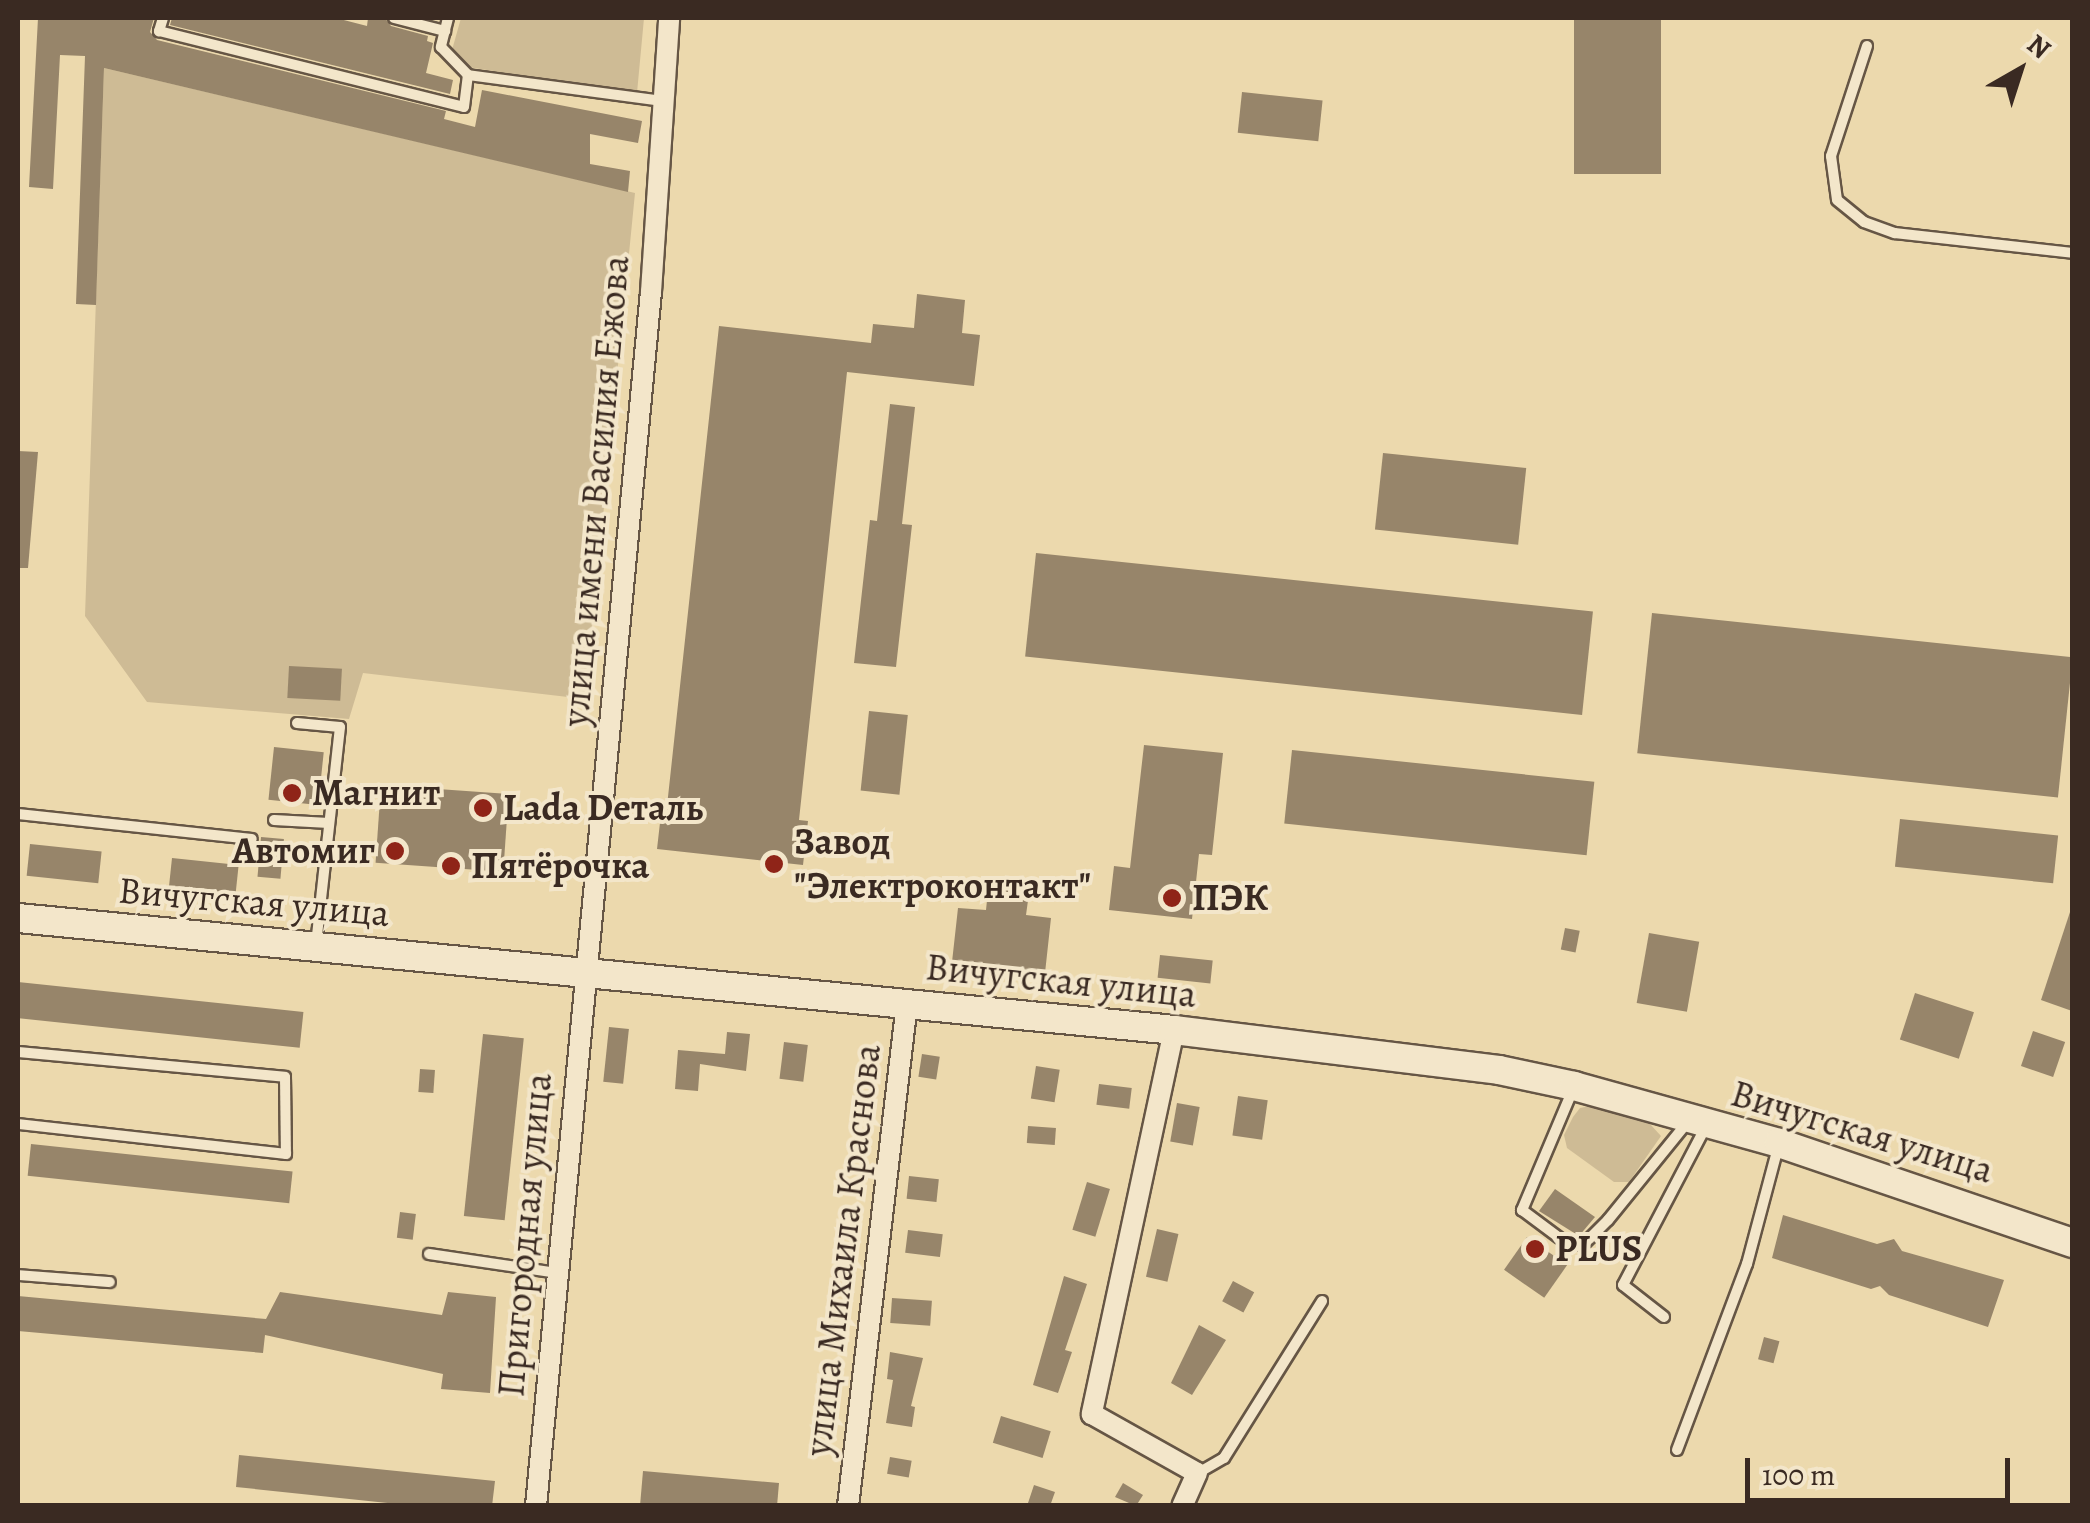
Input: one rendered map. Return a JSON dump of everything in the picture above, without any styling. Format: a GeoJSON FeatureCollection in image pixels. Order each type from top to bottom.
{"type":"FeatureCollection","features":[{"type":"Feature","properties":{"kind":"main road","name":"Вичугская улица"},"geometry":{"type":"LineString","coordinates":[[18,918],[908,1003],[1408,1057],[1574,1086],[1780,1143],[2072,1243]]}},
{"type":"Feature","properties":{"kind":"street","name":"улица имени Василия Ежова"},"geometry":{"type":"LineString","coordinates":[[584,971],[652,292],[669,18]]}},
{"type":"Feature","properties":{"kind":"street","name":"Пригородная улица"},"geometry":{"type":"LineString","coordinates":[[536,1506],[584,971]]}},
{"type":"Feature","properties":{"kind":"street","name":"улица Михаила Краснова"},"geometry":{"type":"LineString","coordinates":[[848,1506],[908,1003]]}},
{"type":"Feature","properties":{"kind":"street"},"geometry":{"type":"LineString","coordinates":[[1174,1030],[1092,1414],[1197,1473],[1182,1506]]}},
{"type":"Feature","properties":{"kind":"lane"},"geometry":{"type":"LineString","coordinates":[[163,18],[159,31],[464,108],[468,75]]}},
{"type":"Feature","properties":{"kind":"lane"},"geometry":{"type":"LineString","coordinates":[[394,18],[445,31]]}},
{"type":"Feature","properties":{"kind":"lane"},"geometry":{"type":"LineString","coordinates":[[448,18],[441,47],[468,75],[664,101]]}},
{"type":"Feature","properties":{"kind":"lane"},"geometry":{"type":"LineString","coordinates":[[1867,46],[1831,156],[1837,200],[1864,222],[1895,233],[2072,253]]}},
{"type":"Feature","properties":{"kind":"lane"},"geometry":{"type":"LineString","coordinates":[[297,723],[340,727],[316,944]]}},
{"type":"Feature","properties":{"kind":"lane"},"geometry":{"type":"LineString","coordinates":[[18,814],[252,838]]}},
{"type":"Feature","properties":{"kind":"lane"},"geometry":{"type":"LineString","coordinates":[[274,820],[329,824]]}},
{"type":"Feature","properties":{"kind":"lane"},"geometry":{"type":"LineString","coordinates":[[18,1052],[285,1077],[286,1154],[18,1124]]}},
{"type":"Feature","properties":{"kind":"lane"},"geometry":{"type":"LineString","coordinates":[[1574,1086],[1522,1210],[1569,1246],[1584,1245],[1699,1121]]}},
{"type":"Feature","properties":{"kind":"lane"},"geometry":{"type":"LineString","coordinates":[[1664,1316],[1623,1285],[1699,1121]]}},
{"type":"Feature","properties":{"kind":"lane"},"geometry":{"type":"LineString","coordinates":[[1677,1450],[1747,1264],[1780,1143]]}},
{"type":"Feature","properties":{"kind":"lane"},"geometry":{"type":"LineString","coordinates":[[430,1254],[557,1272]]}},
{"type":"Feature","properties":{"kind":"lane"},"geometry":{"type":"LineString","coordinates":[[18,1276],[110,1282]]}},
{"type":"Feature","properties":{"kind":"lane"},"geometry":{"type":"LineString","coordinates":[[1197,1473],[1224,1458],[1322,1302]]}},
{"type":"Feature","properties":{"kind":"shaded area"},"geometry":{"type":"Polygon","coordinates":[[[461,18],[644,18],[637,93],[461,66],[452,58],[452,50],[461,18]]]}},
{"type":"Feature","properties":{"kind":"shaded area"},"geometry":{"type":"Polygon","coordinates":[[[104,68],[635,193],[585,699],[363,673],[349,719],[147,702],[85,616],[104,68]]]}},
{"type":"Feature","properties":{"kind":"shaded area"},"geometry":{"type":"Polygon","coordinates":[[[1595,1105],[1650,1124],[1661,1136],[1629,1182],[1614,1182],[1567,1148],[1564,1135],[1573,1117],[1580,1108],[1595,1105]]]}},
{"type":"Feature","properties":{"kind":"building"},"geometry":{"type":"Polygon","coordinates":[[[38,18],[154,18],[150,32],[157,40],[446,111],[444,119],[475,127],[482,90],[642,121],[638,143],[590,134],[590,164],[630,171],[628,192],[104,68],[96,305],[76,304],[85,56],[60,55],[53,189],[29,187],[38,18]]]}},
{"type":"Feature","properties":{"kind":"building"},"geometry":{"type":"Polygon","coordinates":[[[172,18],[336,18],[367,26],[368,18],[385,18],[391,26],[428,36],[427,41],[433,43],[426,73],[453,80],[450,94],[170,25],[172,18]]]}},
{"type":"Feature","properties":{"kind":"building"},"geometry":{"type":"Polygon","coordinates":[[[1574,18],[1661,18],[1661,174],[1574,174],[1574,18]]]}},
{"type":"Feature","properties":{"kind":"building"},"geometry":{"type":"Polygon","coordinates":[[[1242,92],[1323,100],[1318,141],[1238,133],[1242,92]]]}},
{"type":"Feature","properties":{"kind":"building"},"geometry":{"type":"Polygon","coordinates":[[[917,294],[965,300],[962,333],[980,335],[974,386],[847,372],[799,820],[808,821],[803,865],[657,849],[662,805],[667,806],[719,326],[871,343],[873,324],[914,328],[917,294]]]}},
{"type":"Feature","properties":{"kind":"building"},"geometry":{"type":"Polygon","coordinates":[[[890,404],[915,407],[902,524],[912,525],[896,667],[854,663],[870,520],[877,521],[890,404]]]}},
{"type":"Feature","properties":{"kind":"building"},"geometry":{"type":"Polygon","coordinates":[[[18,451],[38,452],[28,568],[18,568],[18,451]]]}},
{"type":"Feature","properties":{"kind":"building"},"geometry":{"type":"Polygon","coordinates":[[[1383,453],[1526,468],[1518,545],[1375,530],[1383,453]]]}},
{"type":"Feature","properties":{"kind":"building"},"geometry":{"type":"Polygon","coordinates":[[[1036,553],[1593,612],[1582,715],[1025,656],[1036,553]]]}},
{"type":"Feature","properties":{"kind":"building"},"geometry":{"type":"Polygon","coordinates":[[[1652,613],[2072,657],[2058,797],[1637,753],[1652,613]]]}},
{"type":"Feature","properties":{"kind":"building"},"geometry":{"type":"Polygon","coordinates":[[[289,666],[342,669],[340,701],[287,698],[289,666]]]}},
{"type":"Feature","properties":{"kind":"building"},"geometry":{"type":"Polygon","coordinates":[[[869,711],[908,715],[899,795],[861,791],[869,711]]]}},
{"type":"Feature","properties":{"kind":"building"},"geometry":{"type":"Polygon","coordinates":[[[1144,745],[1223,753],[1212,855],[1199,854],[1192,919],[1109,910],[1114,866],[1130,868],[1144,745]]]}},
{"type":"Feature","properties":{"kind":"building"},"geometry":{"type":"Polygon","coordinates":[[[274,747],[324,752],[318,805],[268,800],[274,747]]]}},
{"type":"Feature","properties":{"kind":"building"},"geometry":{"type":"Polygon","coordinates":[[[1292,750],[1594,782],[1587,855],[1284,824],[1292,750]]]}},
{"type":"Feature","properties":{"kind":"building"},"geometry":{"type":"Polygon","coordinates":[[[381,785],[509,794],[503,872],[376,863],[381,785]]]}},
{"type":"Feature","properties":{"kind":"building"},"geometry":{"type":"Polygon","coordinates":[[[1900,819],[2058,836],[2053,883],[1895,867],[1900,819]]]}},
{"type":"Feature","properties":{"kind":"building"},"geometry":{"type":"Polygon","coordinates":[[[261,837],[284,839],[280,879],[258,877],[261,837]]]}},
{"type":"Feature","properties":{"kind":"building"},"geometry":{"type":"Polygon","coordinates":[[[30,844],[102,852],[98,883],[27,876],[30,844]]]}},
{"type":"Feature","properties":{"kind":"building"},"geometry":{"type":"Polygon","coordinates":[[[172,858],[239,865],[236,894],[169,887],[172,858]]]}},
{"type":"Feature","properties":{"kind":"building"},"geometry":{"type":"Polygon","coordinates":[[[989,881],[1030,886],[1026,915],[1051,918],[1045,973],[952,962],[958,908],[986,910],[989,881]]]}},
{"type":"Feature","properties":{"kind":"building"},"geometry":{"type":"Polygon","coordinates":[[[2072,913],[2072,1011],[2041,1000],[2072,913]]]}},
{"type":"Feature","properties":{"kind":"building"},"geometry":{"type":"Polygon","coordinates":[[[1565,928],[1580,931],[1576,952],[1561,950],[1565,928]]]}},
{"type":"Feature","properties":{"kind":"building"},"geometry":{"type":"Polygon","coordinates":[[[1649,933],[1699,942],[1687,1012],[1637,1003],[1649,933]]]}},
{"type":"Feature","properties":{"kind":"building"},"geometry":{"type":"Polygon","coordinates":[[[1160,955],[1213,961],[1210,983],[1158,978],[1160,955]]]}},
{"type":"Feature","properties":{"kind":"building"},"geometry":{"type":"Polygon","coordinates":[[[18,982],[303,1012],[300,1048],[18,1018],[18,982]]]}},
{"type":"Feature","properties":{"kind":"building"},"geometry":{"type":"Polygon","coordinates":[[[1915,993],[1974,1012],[1959,1059],[1900,1040],[1915,993]]]}},
{"type":"Feature","properties":{"kind":"building"},"geometry":{"type":"Polygon","coordinates":[[[609,1027],[629,1029],[623,1084],[603,1082],[609,1027]]]}},
{"type":"Feature","properties":{"kind":"building"},"geometry":{"type":"Polygon","coordinates":[[[2033,1031],[2065,1042],[2053,1077],[2021,1066],[2033,1031]]]}},
{"type":"Feature","properties":{"kind":"building"},"geometry":{"type":"Polygon","coordinates":[[[727,1032],[750,1034],[746,1071],[700,1064],[698,1091],[675,1089],[678,1050],[725,1054],[727,1032]]]}},
{"type":"Feature","properties":{"kind":"building"},"geometry":{"type":"Polygon","coordinates":[[[483,1034],[524,1038],[505,1220],[464,1216],[483,1034]]]}},
{"type":"Feature","properties":{"kind":"building"},"geometry":{"type":"Polygon","coordinates":[[[784,1042],[808,1045],[803,1082],[779,1079],[784,1042]]]}},
{"type":"Feature","properties":{"kind":"building"},"geometry":{"type":"Polygon","coordinates":[[[922,1054],[940,1057],[936,1080],[918,1077],[922,1054]]]}},
{"type":"Feature","properties":{"kind":"building"},"geometry":{"type":"Polygon","coordinates":[[[1036,1066],[1060,1070],[1055,1102],[1031,1099],[1036,1066]]]}},
{"type":"Feature","properties":{"kind":"building"},"geometry":{"type":"Polygon","coordinates":[[[420,1069],[435,1070],[433,1093],[418,1092],[420,1069]]]}},
{"type":"Feature","properties":{"kind":"building"},"geometry":{"type":"Polygon","coordinates":[[[1099,1084],[1132,1088],[1129,1109],[1096,1105],[1099,1084]]]}},
{"type":"Feature","properties":{"kind":"building"},"geometry":{"type":"Polygon","coordinates":[[[1238,1096],[1268,1100],[1262,1140],[1232,1136],[1238,1096]]]}},
{"type":"Feature","properties":{"kind":"building"},"geometry":{"type":"Polygon","coordinates":[[[1177,1103],[1200,1107],[1193,1145],[1170,1141],[1177,1103]]]}},
{"type":"Feature","properties":{"kind":"building"},"geometry":{"type":"Polygon","coordinates":[[[1028,1126],[1056,1128],[1055,1145],[1027,1143],[1028,1126]]]}},
{"type":"Feature","properties":{"kind":"building"},"geometry":{"type":"Polygon","coordinates":[[[31,1144],[293,1171],[289,1203],[28,1176],[31,1144]]]}},
{"type":"Feature","properties":{"kind":"building"},"geometry":{"type":"Polygon","coordinates":[[[909,1176],[939,1179],[936,1202],[907,1199],[909,1176]]]}},
{"type":"Feature","properties":{"kind":"building"},"geometry":{"type":"Polygon","coordinates":[[[1087,1182],[1110,1189],[1095,1237],[1072,1230],[1087,1182]]]}},
{"type":"Feature","properties":{"kind":"building"},"geometry":{"type":"Polygon","coordinates":[[[1555,1189],[1595,1217],[1579,1236],[1539,1211],[1555,1189]]]}},
{"type":"Feature","properties":{"kind":"building"},"geometry":{"type":"Polygon","coordinates":[[[400,1212],[416,1214],[413,1240],[397,1238],[400,1212]]]}},
{"type":"Feature","properties":{"kind":"building"},"geometry":{"type":"Polygon","coordinates":[[[1783,1215],[1877,1244],[1894,1239],[1902,1251],[2004,1280],[1988,1327],[1889,1295],[1880,1286],[1871,1289],[1772,1258],[1783,1215]]]}},
{"type":"Feature","properties":{"kind":"building"},"geometry":{"type":"Polygon","coordinates":[[[1157,1229],[1178,1234],[1167,1282],[1146,1277],[1157,1229]]]}},
{"type":"Feature","properties":{"kind":"building"},"geometry":{"type":"Polygon","coordinates":[[[908,1230],[943,1234],[940,1257],[905,1253],[908,1230]]]}},
{"type":"Feature","properties":{"kind":"building"},"geometry":{"type":"Polygon","coordinates":[[[1527,1237],[1567,1265],[1544,1298],[1504,1270],[1527,1237]]]}},
{"type":"Feature","properties":{"kind":"building"},"geometry":{"type":"Polygon","coordinates":[[[1064,1276],[1087,1284],[1065,1350],[1072,1352],[1058,1393],[1033,1385],[1064,1276]]]}},
{"type":"Feature","properties":{"kind":"building"},"geometry":{"type":"Polygon","coordinates":[[[1233,1281],[1254,1292],[1243,1313],[1222,1301],[1233,1281]]]}},
{"type":"Feature","properties":{"kind":"building"},"geometry":{"type":"Polygon","coordinates":[[[280,1292],[442,1315],[448,1292],[496,1297],[490,1393],[441,1389],[443,1374],[265,1335],[263,1353],[18,1331],[18,1296],[266,1319],[280,1292]]]}},
{"type":"Feature","properties":{"kind":"building"},"geometry":{"type":"Polygon","coordinates":[[[892,1298],[932,1301],[930,1326],[890,1323],[892,1298]]]}},
{"type":"Feature","properties":{"kind":"building"},"geometry":{"type":"Polygon","coordinates":[[[1199,1325],[1226,1340],[1192,1395],[1171,1383],[1199,1325]]]}},
{"type":"Feature","properties":{"kind":"building"},"geometry":{"type":"Polygon","coordinates":[[[1764,1337],[1779,1341],[1774,1363],[1758,1359],[1764,1337]]]}},
{"type":"Feature","properties":{"kind":"building"},"geometry":{"type":"Polygon","coordinates":[[[890,1352],[923,1358],[911,1406],[915,1407],[912,1427],[886,1423],[893,1380],[887,1379],[890,1352]]]}},
{"type":"Feature","properties":{"kind":"building"},"geometry":{"type":"Polygon","coordinates":[[[1001,1416],[1051,1431],[1043,1458],[993,1443],[1001,1416]]]}},
{"type":"Feature","properties":{"kind":"building"},"geometry":{"type":"Polygon","coordinates":[[[239,1455],[495,1481],[492,1506],[416,1506],[236,1487],[239,1455]]]}},
{"type":"Feature","properties":{"kind":"building"},"geometry":{"type":"Polygon","coordinates":[[[890,1457],[912,1461],[909,1478],[887,1474],[890,1457]]]}},
{"type":"Feature","properties":{"kind":"building"},"geometry":{"type":"Polygon","coordinates":[[[643,1471],[779,1483],[777,1506],[640,1506],[643,1471]]]}},
{"type":"Feature","properties":{"kind":"building"},"geometry":{"type":"Polygon","coordinates":[[[1123,1483],[1143,1495],[1136,1506],[1115,1497],[1123,1483]]]}},
{"type":"Feature","properties":{"kind":"building"},"geometry":{"type":"Polygon","coordinates":[[[1034,1485],[1055,1492],[1050,1506],[1027,1506],[1034,1485]]]}},
{"type":"Feature","properties":{"kind":"place","name":"Магнит"},"geometry":{"type":"Point","coordinates":[292,793]}},
{"type":"Feature","properties":{"kind":"place","name":"Lada Dеталь"},"geometry":{"type":"Point","coordinates":[483,808]}},
{"type":"Feature","properties":{"kind":"place","name":"Автомиг"},"geometry":{"type":"Point","coordinates":[395,851]}},
{"type":"Feature","properties":{"kind":"place","name":"Завод \"Электроконтакт\""},"geometry":{"type":"Point","coordinates":[774,864]}},
{"type":"Feature","properties":{"kind":"place","name":"Пятёрочка"},"geometry":{"type":"Point","coordinates":[451,866]}},
{"type":"Feature","properties":{"kind":"place","name":"ПЭК"},"geometry":{"type":"Point","coordinates":[1172,898]}},
{"type":"Feature","properties":{"kind":"place","name":"PLUS"},"geometry":{"type":"Point","coordinates":[1535,1249]}}]}
